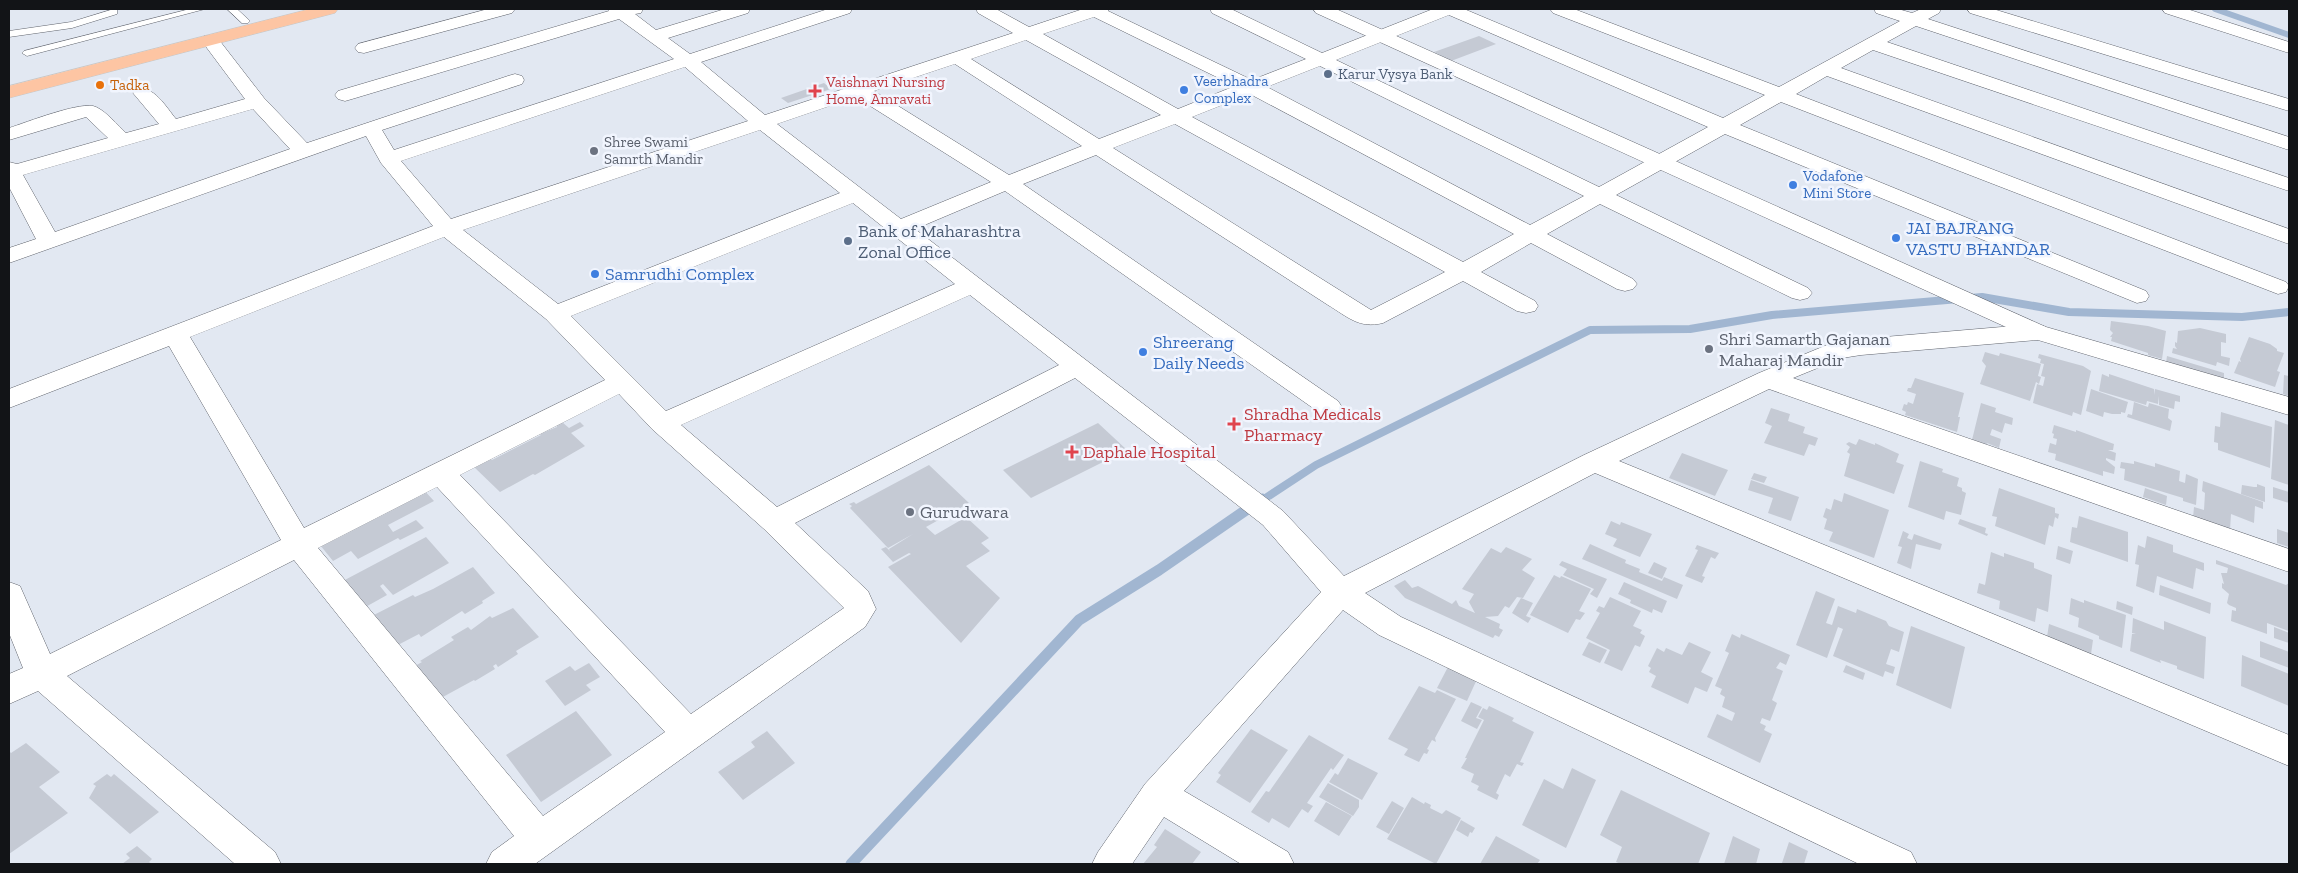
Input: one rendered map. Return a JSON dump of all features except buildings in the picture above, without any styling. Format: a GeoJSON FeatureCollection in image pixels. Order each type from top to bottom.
{"type":"FeatureCollection","features":[{"type":"Feature","properties":{"kind":"main road"},"geometry":{"type":"LineString","coordinates":[[9,82],[239,15],[292,9]]}},
{"type":"Feature","properties":{"kind":"main road"},"geometry":{"type":"LineString","coordinates":[[9,92],[329,9]]}},
{"type":"Feature","properties":{"kind":"street"},"geometry":{"type":"LineString","coordinates":[[364,48],[506,9]]}},
{"type":"Feature","properties":{"kind":"street"},"geometry":{"type":"LineString","coordinates":[[654,36],[742,9]]}},
{"type":"Feature","properties":{"kind":"street"},"geometry":{"type":"LineString","coordinates":[[388,159],[686,59],[844,9]]}},
{"type":"Feature","properties":{"kind":"street"},"geometry":{"type":"LineString","coordinates":[[984,9],[1176,116],[1526,306]]}},
{"type":"Feature","properties":{"kind":"street"},"geometry":{"type":"LineString","coordinates":[[9,399],[447,228],[956,58],[1096,9],[1250,86],[1625,284]]}},
{"type":"Feature","properties":{"kind":"street"},"geometry":{"type":"LineString","coordinates":[[1218,9],[1323,58],[1800,293]]}},
{"type":"Feature","properties":{"kind":"street"},"geometry":{"type":"LineString","coordinates":[[1322,9],[1384,35],[1994,314],[2038,332],[2289,406]]}},
{"type":"Feature","properties":{"kind":"street"},"geometry":{"type":"LineString","coordinates":[[898,228],[1250,86],[1449,9],[1724,126],[2137,296]]}},
{"type":"Feature","properties":{"kind":"street"},"geometry":{"type":"LineString","coordinates":[[1558,9],[2278,287]]}},
{"type":"Feature","properties":{"kind":"street"},"geometry":{"type":"LineString","coordinates":[[1882,9],[2289,144]]}},
{"type":"Feature","properties":{"kind":"street"},"geometry":{"type":"LineString","coordinates":[[956,58],[1365,317],[1374,318],[1463,272],[1933,9]]}},
{"type":"Feature","properties":{"kind":"street"},"geometry":{"type":"LineString","coordinates":[[1976,9],[2289,105]]}},
{"type":"Feature","properties":{"kind":"street"},"geometry":{"type":"LineString","coordinates":[[2171,9],[2289,48]]}},
{"type":"Feature","properties":{"kind":"street"},"geometry":{"type":"LineString","coordinates":[[345,95],[624,10],[654,36],[686,59],[855,195],[1273,518],[1340,592],[1390,626],[1898,864]]}},
{"type":"Feature","properties":{"kind":"street"},"geometry":{"type":"LineString","coordinates":[[210,40],[257,102],[304,151]]}},
{"type":"Feature","properties":{"kind":"street"},"geometry":{"type":"LineString","coordinates":[[1871,43],[2289,185]]}},
{"type":"Feature","properties":{"kind":"street"},"geometry":{"type":"LineString","coordinates":[[1825,69],[2289,237]]}},
{"type":"Feature","properties":{"kind":"street"},"geometry":{"type":"LineString","coordinates":[[9,256],[370,127],[515,80]]}},
{"type":"Feature","properties":{"kind":"street"},"geometry":{"type":"LineString","coordinates":[[858,90],[1007,183],[1329,407]]}},
{"type":"Feature","properties":{"kind":"street"},"geometry":{"type":"LineString","coordinates":[[143,93],[172,126]]}},
{"type":"Feature","properties":{"kind":"street"},"geometry":{"type":"LineString","coordinates":[[48,242],[10,170],[257,102]]}},
{"type":"Feature","properties":{"kind":"street"},"geometry":{"type":"LineString","coordinates":[[9,134],[76,113],[90,111],[122,140]]}},
{"type":"Feature","properties":{"kind":"street"},"geometry":{"type":"LineString","coordinates":[[370,127],[388,159],[447,228],[555,314],[662,423],[774,521],[857,600],[860,609],[854,618],[505,864]]}},
{"type":"Feature","properties":{"kind":"street"},"geometry":{"type":"LineString","coordinates":[[555,314],[855,195]]}},
{"type":"Feature","properties":{"kind":"street"},"geometry":{"type":"LineString","coordinates":[[662,423],[972,285]]}},
{"type":"Feature","properties":{"kind":"street"},"geometry":{"type":"LineString","coordinates":[[1111,864],[1158,795],[1340,592],[1594,462],[1768,379],[1836,351],[1861,347],[2038,332]]}},
{"type":"Feature","properties":{"kind":"street"},"geometry":{"type":"LineString","coordinates":[[175,334],[299,545],[540,840]]}},
{"type":"Feature","properties":{"kind":"street"},"geometry":{"type":"LineString","coordinates":[[774,521],[1077,366]]}},
{"type":"Feature","properties":{"kind":"street"},"geometry":{"type":"LineString","coordinates":[[1768,379],[2289,561]]}},
{"type":"Feature","properties":{"kind":"street"},"geometry":{"type":"LineString","coordinates":[[9,690],[622,382]]}},
{"type":"Feature","properties":{"kind":"street"},"geometry":{"type":"LineString","coordinates":[[1594,462],[2289,750]]}},
{"type":"Feature","properties":{"kind":"street"},"geometry":{"type":"LineString","coordinates":[[441,473],[689,735]]}},
{"type":"Feature","properties":{"kind":"street"},"geometry":{"type":"LineString","coordinates":[[9,594],[42,674],[262,864]]}},
{"type":"Feature","properties":{"kind":"street"},"geometry":{"type":"LineString","coordinates":[[1158,795],[1275,864]]}},
{"type":"Feature","properties":{"kind":"lane"},"geometry":{"type":"LineString","coordinates":[[27,53],[200,9]]}},
{"type":"Feature","properties":{"kind":"lane"},"geometry":{"type":"LineString","coordinates":[[9,34],[72,25],[114,12]]}},
{"type":"Feature","properties":{"kind":"waterway"},"geometry":{"type":"LineString","coordinates":[[2215,9],[2289,35]]}},
{"type":"Feature","properties":{"kind":"waterway"},"geometry":{"type":"LineString","coordinates":[[1261,501],[1316,465],[1590,330],[1690,329],[1772,315],[1982,297],[2069,312],[2242,317],[2289,312]]}},
{"type":"Feature","properties":{"kind":"waterway"},"geometry":{"type":"LineString","coordinates":[[851,864],[1079,620],[1159,570],[1262,499]]}},
{"type":"Feature","properties":{"kind":"place","name":"Karur Vysya Bank"},"geometry":{"type":"Point","coordinates":[1328,74]}},
{"type":"Feature","properties":{"kind":"place","name":"Tadka"},"geometry":{"type":"Point","coordinates":[100,85]}},
{"type":"Feature","properties":{"kind":"place","name":"Veerbhadra Complex"},"geometry":{"type":"Point","coordinates":[1184,90]}},
{"type":"Feature","properties":{"kind":"place","name":"Vaishnavi Nursing Home, Amravati"},"geometry":{"type":"Point","coordinates":[815,91]}},
{"type":"Feature","properties":{"kind":"place","name":"Shree Swami Samrth Mandir"},"geometry":{"type":"Point","coordinates":[594,151]}},
{"type":"Feature","properties":{"kind":"place","name":"Vodafone Mini Store"},"geometry":{"type":"Point","coordinates":[1793,185]}},
{"type":"Feature","properties":{"kind":"place","name":"JAI BAJRANG VASTU BHANDAR"},"geometry":{"type":"Point","coordinates":[1896,238]}},
{"type":"Feature","properties":{"kind":"place","name":"Bank of Maharashtra Zonal Office"},"geometry":{"type":"Point","coordinates":[848,241]}},
{"type":"Feature","properties":{"kind":"place","name":"Samrudhi Complex"},"geometry":{"type":"Point","coordinates":[595,274]}},
{"type":"Feature","properties":{"kind":"place","name":"Shri Samarth Gajanan Maharaj Mandir"},"geometry":{"type":"Point","coordinates":[1709,349]}},
{"type":"Feature","properties":{"kind":"place","name":"Shreerang Daily Needs"},"geometry":{"type":"Point","coordinates":[1143,352]}},
{"type":"Feature","properties":{"kind":"place","name":"Shradha Medicals Pharmacy"},"geometry":{"type":"Point","coordinates":[1234,424]}},
{"type":"Feature","properties":{"kind":"place","name":"Daphale Hospital"},"geometry":{"type":"Point","coordinates":[1072,452]}},
{"type":"Feature","properties":{"kind":"place","name":"Gurudwara"},"geometry":{"type":"Point","coordinates":[910,512]}}]}
